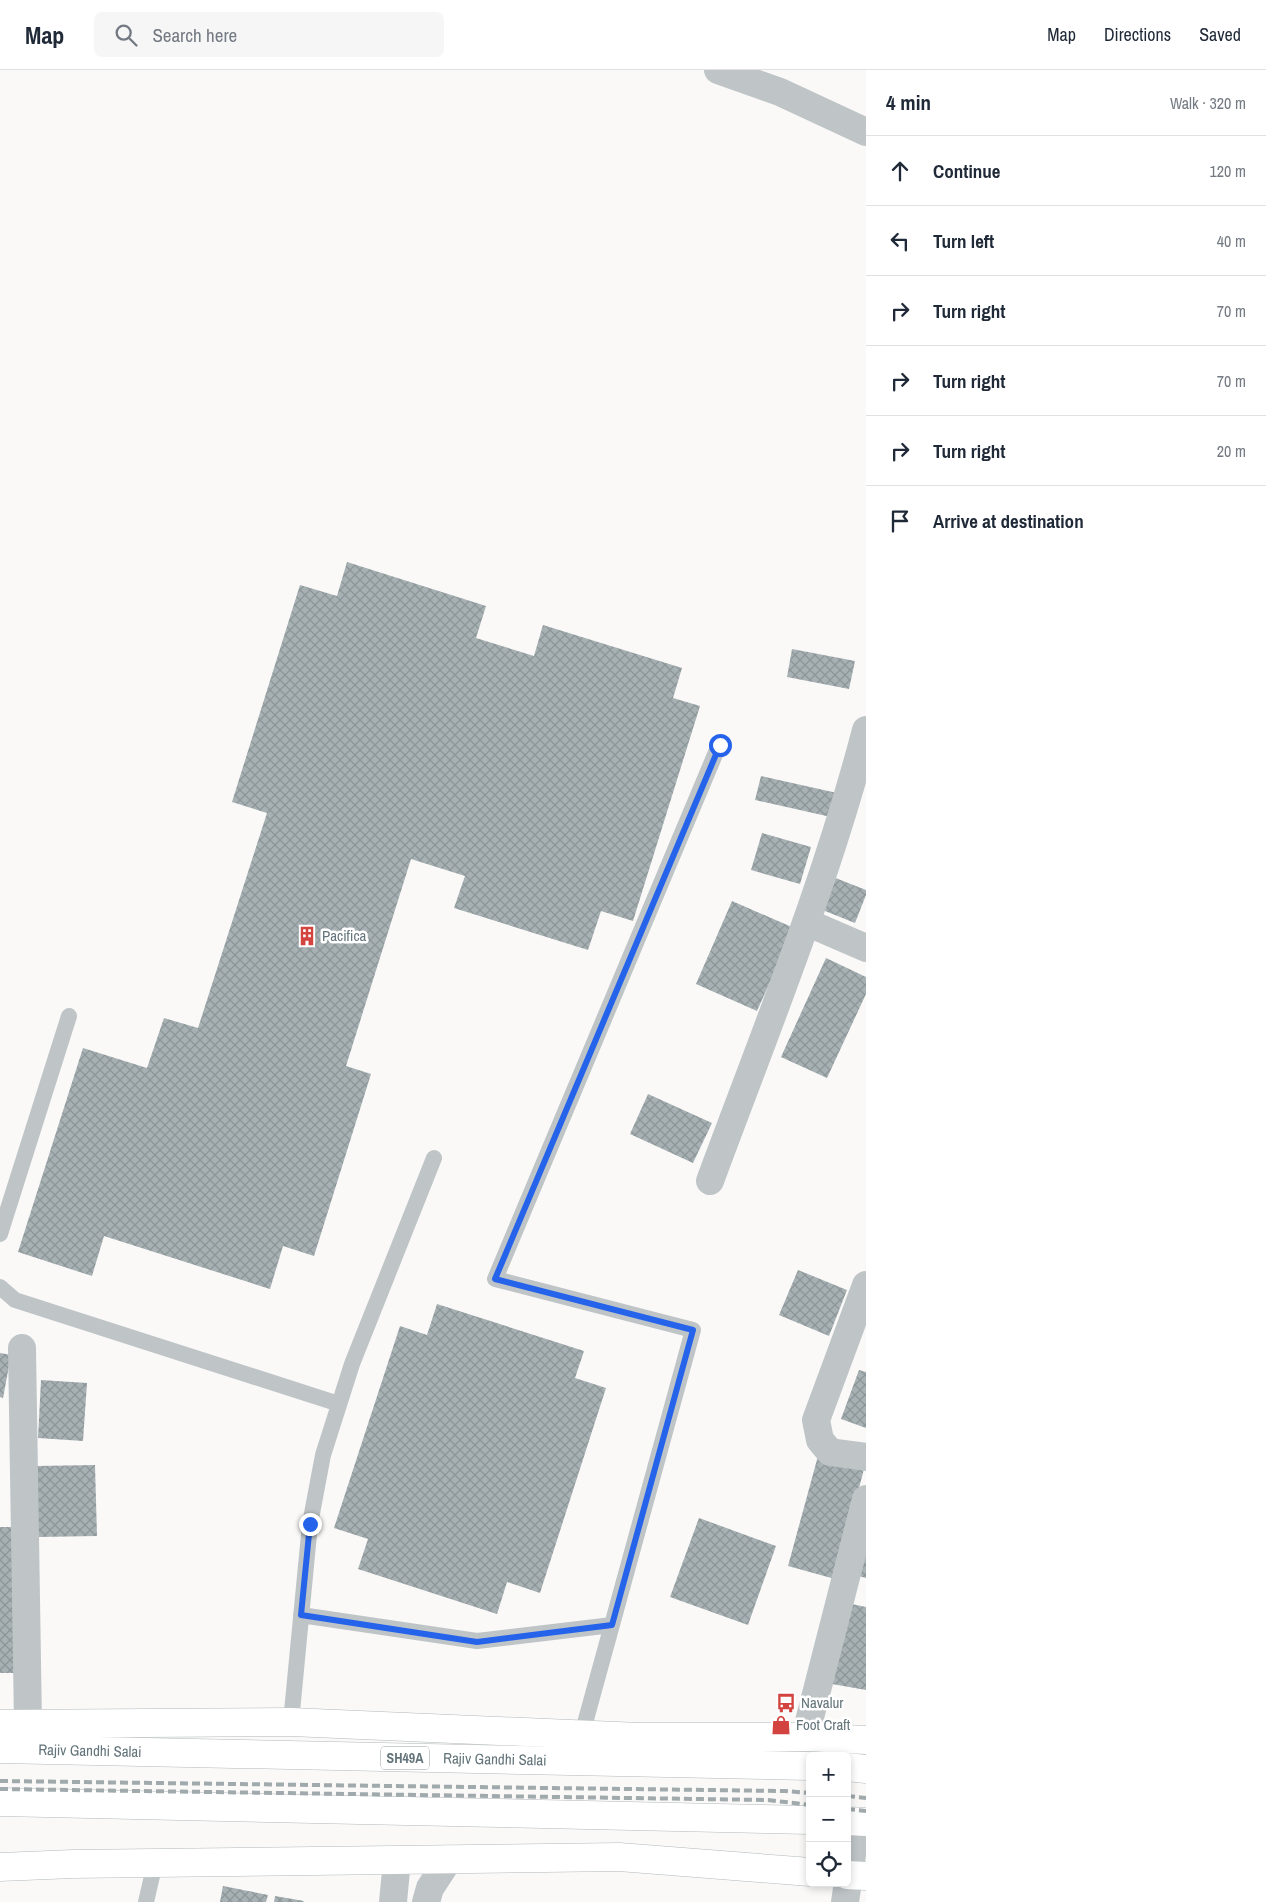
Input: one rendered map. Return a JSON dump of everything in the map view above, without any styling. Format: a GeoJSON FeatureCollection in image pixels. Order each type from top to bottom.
{"type":"FeatureCollection","features":[{"type":"Feature","properties":{"kind":"street"},"geometry":{"type":"LineString","coordinates":[[718,70],[780,92],[866,132]]}},
{"type":"Feature","properties":{"kind":"street"},"geometry":{"type":"LineString","coordinates":[[710,1182],[806,922],[848,793],[866,730]]}},
{"type":"Feature","properties":{"kind":"street"},"geometry":{"type":"LineString","coordinates":[[806,922],[866,948]]}},
{"type":"Feature","properties":{"kind":"street"},"geometry":{"type":"LineString","coordinates":[[866,1285],[816,1420],[820,1440],[830,1452],[866,1457]]}},
{"type":"Feature","properties":{"kind":"street"},"geometry":{"type":"LineString","coordinates":[[22,1348],[28,1724]]}},
{"type":"Feature","properties":{"kind":"street"},"geometry":{"type":"LineString","coordinates":[[805,1737],[866,1500]]}},
{"type":"Feature","properties":{"kind":"street"},"geometry":{"type":"LineString","coordinates":[[0,1724],[291,1722],[640,1737],[805,1737],[866,1740]]}},
{"type":"Feature","properties":{"kind":"street","name":"Rajiv Gandhi Salai"},"geometry":{"type":"LineString","coordinates":[[0,1749],[806,1766]]}},
{"type":"Feature","properties":{"kind":"street"},"geometry":{"type":"LineString","coordinates":[[851,1767],[866,1769]]}},
{"type":"Feature","properties":{"kind":"street"},"geometry":{"type":"LineString","coordinates":[[0,1802],[806,1820]]}},
{"type":"Feature","properties":{"kind":"street"},"geometry":{"type":"LineString","coordinates":[[845,1902],[854,1875],[857,1821]]}},
{"type":"Feature","properties":{"kind":"street"},"geometry":{"type":"LineString","coordinates":[[0,1867],[619,1857],[806,1872]]}},
{"type":"Feature","properties":{"kind":"street"},"geometry":{"type":"LineString","coordinates":[[426,1902],[430,1888],[449,1859]]}},
{"type":"Feature","properties":{"kind":"street"},"geometry":{"type":"LineString","coordinates":[[393,1902],[396,1860]]}},
{"type":"Feature","properties":{"kind":"lane"},"geometry":{"type":"LineString","coordinates":[[582,1734],[693,1330],[495,1279],[720,745]]}},
{"type":"Feature","properties":{"kind":"lane"},"geometry":{"type":"LineString","coordinates":[[0,1234],[69,1016]]}},
{"type":"Feature","properties":{"kind":"lane"},"geometry":{"type":"LineString","coordinates":[[291,1722],[310,1524],[323,1455],[352,1364],[434,1158]]}},
{"type":"Feature","properties":{"kind":"lane"},"geometry":{"type":"LineString","coordinates":[[0,1286],[15,1300],[339,1404]]}},
{"type":"Feature","properties":{"kind":"lane"},"geometry":{"type":"LineString","coordinates":[[301,1615],[477,1642],[612,1625]]}},
{"type":"Feature","properties":{"kind":"lane"},"geometry":{"type":"LineString","coordinates":[[146,1902],[155,1863]]}},
{"type":"Feature","properties":{"kind":"building","name":"Pacifica"},"geometry":{"type":"Polygon","coordinates":[[[347,562],[486,606],[476,638],[534,656],[543,625],[682,668],[673,698],[700,706],[633,921],[601,911],[588,950],[454,908],[465,876],[411,859],[346,1066],[371,1074],[314,1256],[283,1246],[270,1289],[104,1236],[92,1276],[18,1252],[83,1048],[147,1068],[164,1018],[198,1028],[267,813],[232,802],[300,585],[337,596],[347,562]]]}},
{"type":"Feature","properties":{"kind":"building"},"geometry":{"type":"Polygon","coordinates":[[[792,649],[855,661],[849,689],[787,677],[792,649]]]}},
{"type":"Feature","properties":{"kind":"building"},"geometry":{"type":"Polygon","coordinates":[[[761,776],[837,793],[831,817],[755,800],[761,776]]]}},
{"type":"Feature","properties":{"kind":"building"},"geometry":{"type":"Polygon","coordinates":[[[762,833],[811,847],[800,884],[751,870],[762,833]]]}},
{"type":"Feature","properties":{"kind":"building"},"geometry":{"type":"Polygon","coordinates":[[[828,875],[866,890],[866,895],[855,923],[815,907],[828,875]]]}},
{"type":"Feature","properties":{"kind":"building"},"geometry":{"type":"Polygon","coordinates":[[[732,901],[794,928],[757,1011],[696,984],[732,901]]]}},
{"type":"Feature","properties":{"kind":"building"},"geometry":{"type":"Polygon","coordinates":[[[826,958],[866,977],[866,994],[827,1078],[781,1057],[826,958]]]}},
{"type":"Feature","properties":{"kind":"building"},"geometry":{"type":"Polygon","coordinates":[[[648,1094],[712,1123],[693,1163],[630,1134],[648,1094]]]}},
{"type":"Feature","properties":{"kind":"building"},"geometry":{"type":"Polygon","coordinates":[[[798,1270],[847,1290],[829,1336],[779,1315],[798,1270]]]}},
{"type":"Feature","properties":{"kind":"building"},"geometry":{"type":"Polygon","coordinates":[[[437,1304],[584,1351],[575,1378],[606,1388],[540,1593],[507,1582],[497,1614],[358,1569],[368,1539],[334,1528],[400,1326],[427,1335],[437,1304]]]}},
{"type":"Feature","properties":{"kind":"building"},"geometry":{"type":"Polygon","coordinates":[[[0,1353],[11,1355],[3,1398],[0,1397],[0,1353]]]}},
{"type":"Feature","properties":{"kind":"building"},"geometry":{"type":"Polygon","coordinates":[[[859,1370],[866,1372],[866,1428],[841,1419],[859,1370]]]}},
{"type":"Feature","properties":{"kind":"building"},"geometry":{"type":"Polygon","coordinates":[[[41,1380],[87,1383],[83,1441],[38,1438],[41,1380]]]}},
{"type":"Feature","properties":{"kind":"building"},"geometry":{"type":"Polygon","coordinates":[[[818,1456],[864,1469],[835,1579],[788,1566],[818,1456]]]}},
{"type":"Feature","properties":{"kind":"building"},"geometry":{"type":"Polygon","coordinates":[[[95,1465],[97,1536],[38,1537],[36,1466],[95,1465]]]}},
{"type":"Feature","properties":{"kind":"building"},"geometry":{"type":"Polygon","coordinates":[[[699,1518],[776,1546],[748,1625],[670,1597],[699,1518]]]}},
{"type":"Feature","properties":{"kind":"building"},"geometry":{"type":"Polygon","coordinates":[[[866,1525],[866,1578],[851,1574],[866,1525]]]}},
{"type":"Feature","properties":{"kind":"building"},"geometry":{"type":"Polygon","coordinates":[[[0,1527],[19,1527],[21,1673],[0,1673],[0,1527]]]}},
{"type":"Feature","properties":{"kind":"building"},"geometry":{"type":"Polygon","coordinates":[[[847,1603],[866,1607],[866,1690],[832,1684],[847,1603]]]}},
{"type":"Feature","properties":{"kind":"building"},"geometry":{"type":"Polygon","coordinates":[[[223,1886],[268,1895],[266,1902],[220,1902],[223,1886]]]}},
{"type":"Feature","properties":{"kind":"building"},"geometry":{"type":"Polygon","coordinates":[[[275,1896],[304,1901],[274,1902],[275,1896]]]}},
{"type":"Feature","properties":{"kind":"railway"},"geometry":{"type":"LineString","coordinates":[[0,1781],[806,1793]]}},
{"type":"Feature","properties":{"kind":"railway"},"geometry":{"type":"LineString","coordinates":[[0,1789],[768,1800],[806,1805]]}},
{"type":"Feature","properties":{"kind":"railway"},"geometry":{"type":"LineString","coordinates":[[851,1796],[866,1798]]}},
{"type":"Feature","properties":{"kind":"railway"},"geometry":{"type":"LineString","coordinates":[[851,1809],[866,1811]]}},
{"type":"Feature","properties":{"kind":"place","name":"Pacifica"},"geometry":{"type":"Point","coordinates":[307,936]}},
{"type":"Feature","properties":{"kind":"place","name":"Navalur"},"geometry":{"type":"Point","coordinates":[786,1703]}},
{"type":"Feature","properties":{"kind":"place","name":"Foot Craft"},"geometry":{"type":"Point","coordinates":[781,1725]}},
{"type":"Feature","properties":{"kind":"route"},"geometry":{"type":"LineString","coordinates":[[310,1524],[301,1615],[477,1642],[612,1625],[693,1330],[495,1279],[720,745]]}}]}
